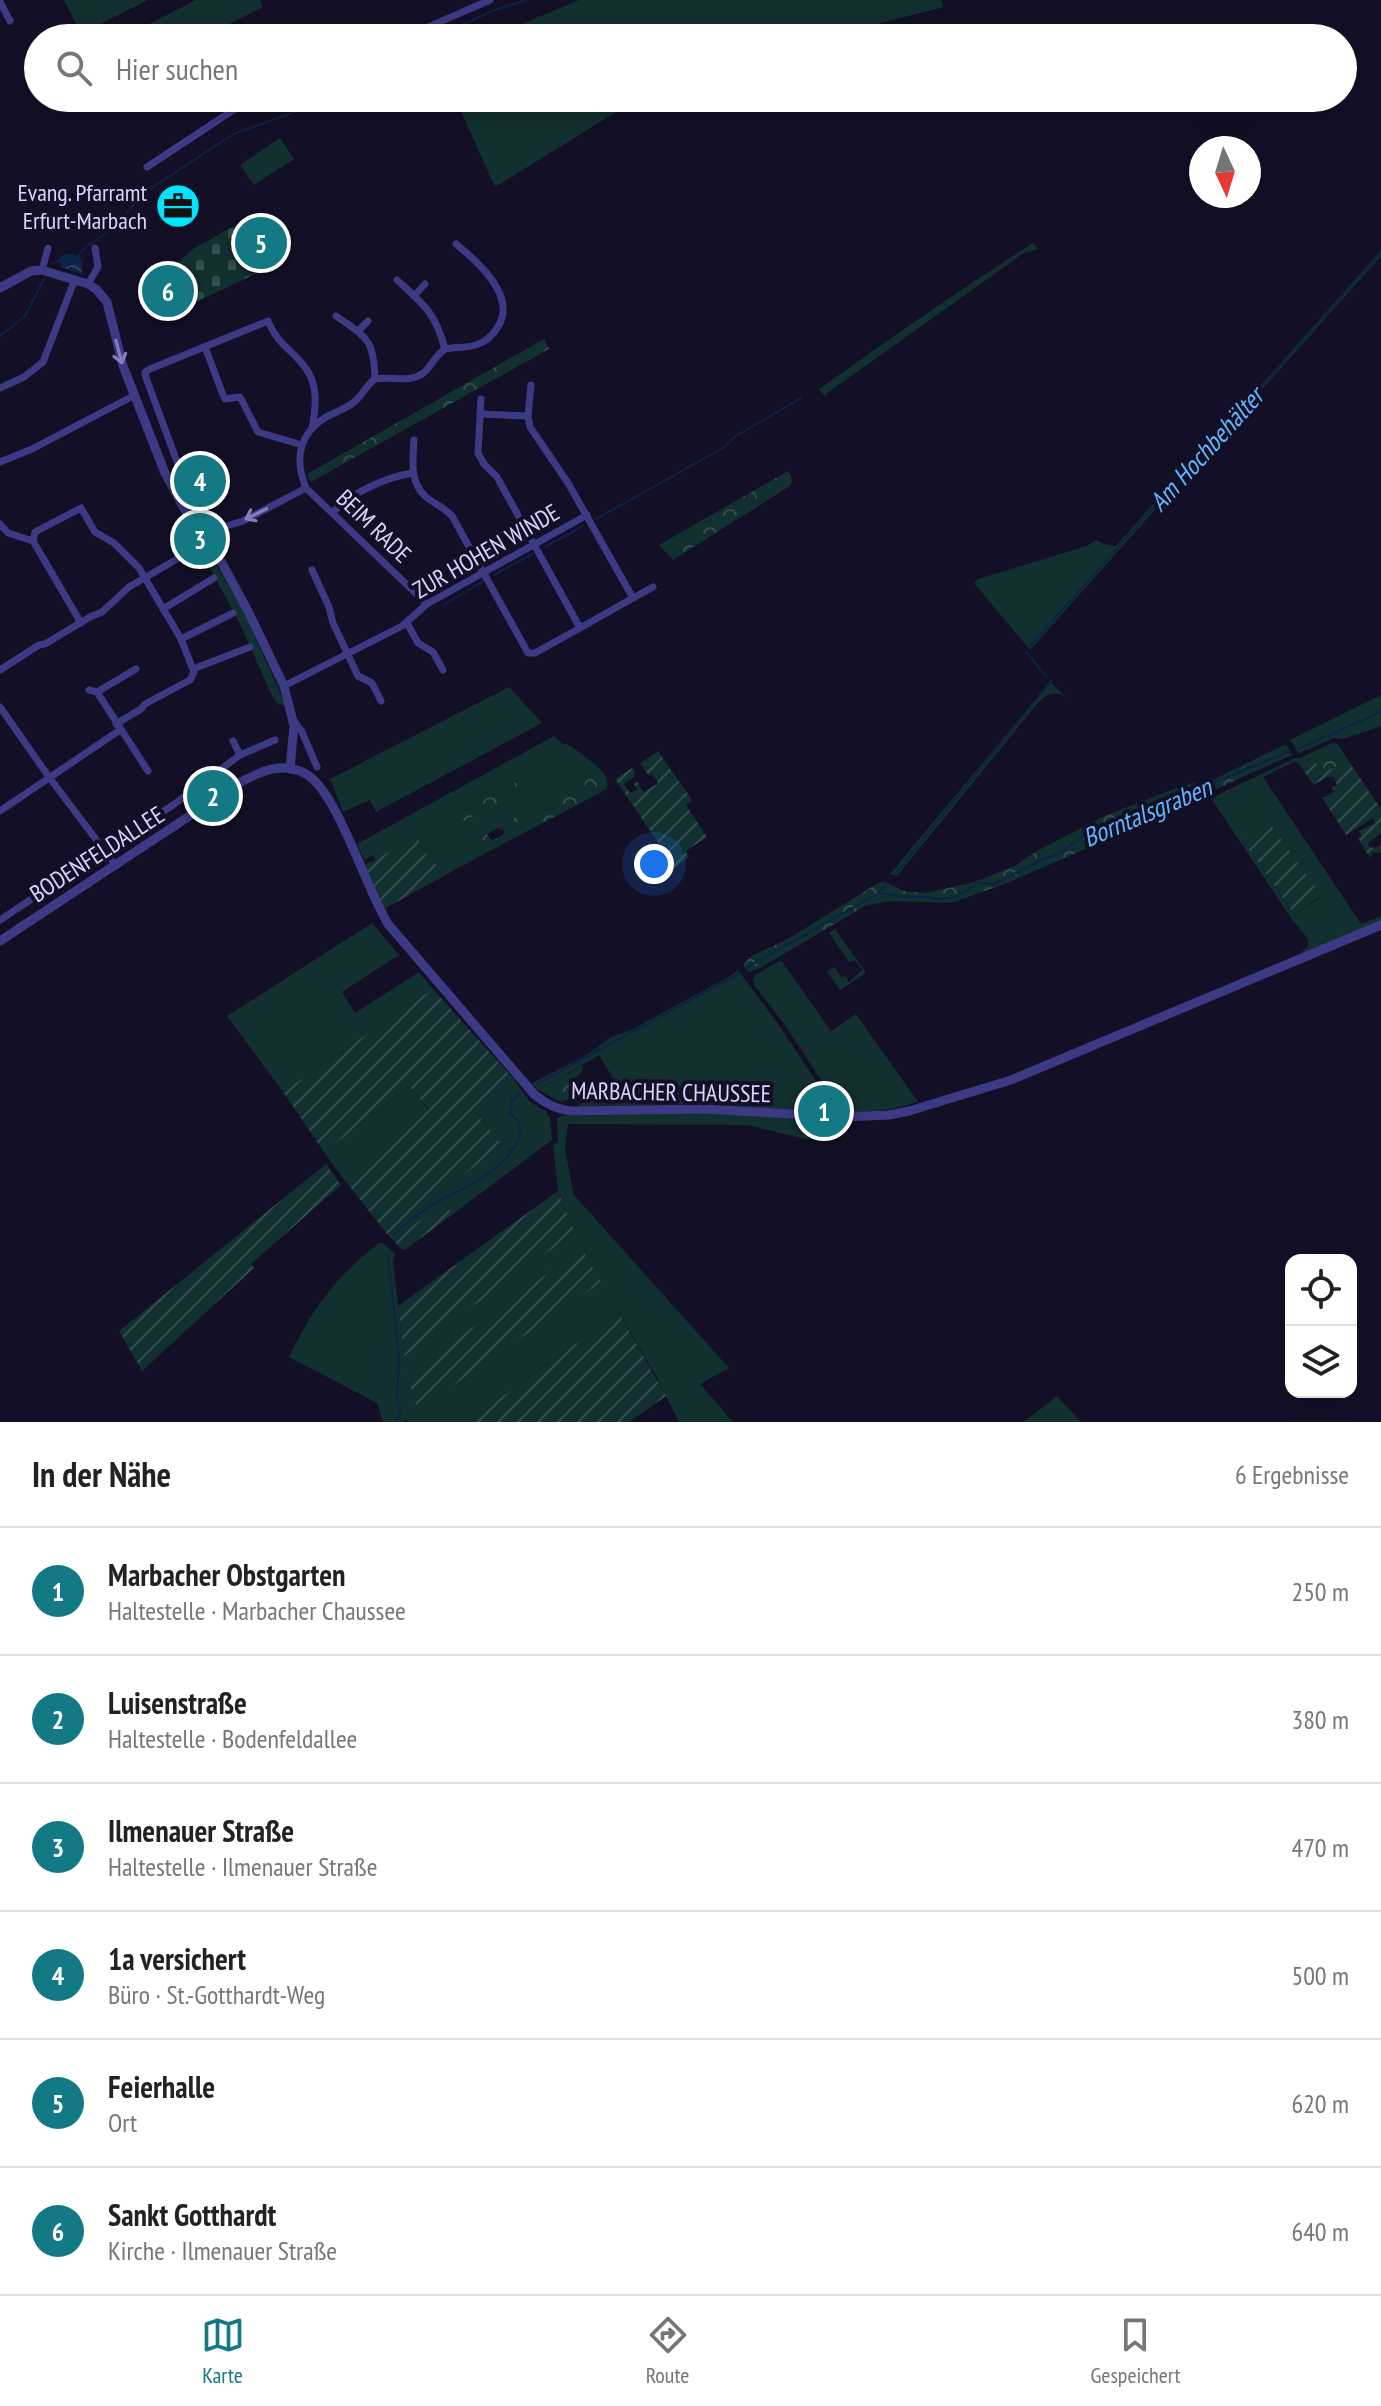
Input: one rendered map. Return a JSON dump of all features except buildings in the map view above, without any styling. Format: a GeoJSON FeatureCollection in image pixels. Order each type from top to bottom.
{"type":"FeatureCollection","features":[{"type":"Feature","properties":{"kind":"street"},"geometry":{"type":"LineString","coordinates":[[435,24],[490,0]]}},
{"type":"Feature","properties":{"kind":"street"},"geometry":{"type":"LineString","coordinates":[[0,2],[10,21]]}},
{"type":"Feature","properties":{"kind":"street"},"geometry":{"type":"LineString","coordinates":[[147,167],[230,112]]}},
{"type":"Feature","properties":{"kind":"street"},"geometry":{"type":"LineString","coordinates":[[306,488],[299,465],[302,445],[312,428],[352,404],[375,379],[418,376],[426,371],[439,352],[476,345],[497,329],[504,310],[499,292],[456,244]]}},
{"type":"Feature","properties":{"kind":"street"},"geometry":{"type":"LineString","coordinates":[[42,270],[48,248]]}},
{"type":"Feature","properties":{"kind":"street"},"geometry":{"type":"LineString","coordinates":[[88,284],[98,267],[95,248]]}},
{"type":"Feature","properties":{"kind":"street"},"geometry":{"type":"LineString","coordinates":[[0,288],[31,271],[42,270],[88,284],[109,306],[118,349],[160,461],[183,507],[218,556],[284,686],[293,720],[290,769]]}},
{"type":"Feature","properties":{"kind":"street"},"geometry":{"type":"LineString","coordinates":[[0,388],[24,377],[43,362],[75,279]]}},
{"type":"Feature","properties":{"kind":"street"},"geometry":{"type":"LineString","coordinates":[[397,280],[435,317],[445,349]]}},
{"type":"Feature","properties":{"kind":"street"},"geometry":{"type":"LineString","coordinates":[[414,296],[425,284]]}},
{"type":"Feature","properties":{"kind":"street"},"geometry":{"type":"LineString","coordinates":[[336,316],[366,337],[373,352],[375,379]]}},
{"type":"Feature","properties":{"kind":"street"},"geometry":{"type":"LineString","coordinates":[[183,507],[183,478],[145,372],[268,321],[277,339],[306,368],[313,382],[316,402],[312,428]]}},
{"type":"Feature","properties":{"kind":"street"},"geometry":{"type":"LineString","coordinates":[[358,331],[368,321]]}},
{"type":"Feature","properties":{"kind":"street"},"geometry":{"type":"LineString","coordinates":[[203,348],[225,399],[240,397],[258,432],[302,445]]}},
{"type":"Feature","properties":{"kind":"street"},"geometry":{"type":"LineString","coordinates":[[531,385],[528,416],[532,430],[587,515],[633,598]]}},
{"type":"Feature","properties":{"kind":"street"},"geometry":{"type":"LineString","coordinates":[[0,462],[32,449],[135,395]]}},
{"type":"Feature","properties":{"kind":"street"},"geometry":{"type":"LineString","coordinates":[[481,399],[477,444],[479,457],[497,477],[580,628]]}},
{"type":"Feature","properties":{"kind":"street"},"geometry":{"type":"LineString","coordinates":[[480,414],[528,416]]}},
{"type":"Feature","properties":{"kind":"street"},"geometry":{"type":"LineString","coordinates":[[414,440],[413,473],[426,497],[452,516],[528,653],[535,653],[653,587]]}},
{"type":"Feature","properties":{"kind":"street"},"geometry":{"type":"LineString","coordinates":[[332,513],[383,480],[413,473]]}},
{"type":"Feature","properties":{"kind":"street","name":"BEIM RADE"},"geometry":{"type":"LineString","coordinates":[[205,538],[217,529],[243,521],[306,488],[427,604]]}},
{"type":"Feature","properties":{"kind":"street"},"geometry":{"type":"LineString","coordinates":[[0,811],[118,727],[145,704],[190,680],[194,674],[181,639],[135,562],[114,543],[95,532],[81,508],[35,532],[33,541]]}},
{"type":"Feature","properties":{"kind":"street","name":"ZUR HOHEN WINDE"},"geometry":{"type":"LineString","coordinates":[[284,686],[407,623],[427,604],[587,515]]}},
{"type":"Feature","properties":{"kind":"street"},"geometry":{"type":"LineString","coordinates":[[0,524],[8,533],[33,541],[81,623]]}},
{"type":"Feature","properties":{"kind":"street"},"geometry":{"type":"LineString","coordinates":[[0,670],[39,645],[102,612],[129,587],[196,548]]}},
{"type":"Feature","properties":{"kind":"street"},"geometry":{"type":"LineString","coordinates":[[312,570],[358,676],[372,683],[381,701]]}},
{"type":"Feature","properties":{"kind":"street"},"geometry":{"type":"LineString","coordinates":[[163,609],[214,578]]}},
{"type":"Feature","properties":{"kind":"street"},"geometry":{"type":"LineString","coordinates":[[181,639],[233,613]]}},
{"type":"Feature","properties":{"kind":"street","name":"ZUR HOHEN WINDE"},"geometry":{"type":"LineString","coordinates":[[407,623],[418,643],[433,652],[443,670]]}},
{"type":"Feature","properties":{"kind":"street"},"geometry":{"type":"LineString","coordinates":[[193,669],[250,647]]}},
{"type":"Feature","properties":{"kind":"street"},"geometry":{"type":"LineString","coordinates":[[136,669],[93,691],[148,771]]}},
{"type":"Feature","properties":{"kind":"street"},"geometry":{"type":"LineString","coordinates":[[0,707],[116,866]]}},
{"type":"Feature","properties":{"kind":"street"},"geometry":{"type":"LineString","coordinates":[[293,720],[302,732],[317,767]]}},
{"type":"Feature","properties":{"kind":"street","name":"BODENFELDALLEE"},"geometry":{"type":"LineString","coordinates":[[15,932],[2,918],[106,851],[240,755],[275,740]]}},
{"type":"Feature","properties":{"kind":"street"},"geometry":{"type":"LineString","coordinates":[[233,741],[240,755]]}},
{"type":"Feature","properties":{"kind":"street","name":"BODENFELDALLEE"},"geometry":{"type":"LineString","coordinates":[[0,941],[260,772],[290,769]]}},
{"type":"Feature","properties":{"kind":"street","name":"MARBACHER CHAUSSEE"},"geometry":{"type":"LineString","coordinates":[[290,769],[305,773],[327,795],[388,924],[534,1094],[556,1109],[569,1111],[705,1109],[843,1117],[909,1111],[1011,1080],[1381,925]]}},
{"type":"Feature","properties":{"kind":"street","name":"BODENFELDALLEE"},"geometry":{"type":"LineString","coordinates":[[190,793],[201,809]]}},
{"type":"Feature","properties":{"kind":"green space"},"geometry":{"type":"Polygon","coordinates":[[[64,0],[148,0],[101,24],[76,24],[64,0]]]}},
{"type":"Feature","properties":{"kind":"green space"},"geometry":{"type":"Polygon","coordinates":[[[196,0],[260,0],[263,7],[230,24],[149,24],[196,0]]]}},
{"type":"Feature","properties":{"kind":"green space"},"geometry":{"type":"Polygon","coordinates":[[[579,0],[941,0],[944,7],[877,24],[522,24],[579,0]]]}},
{"type":"Feature","properties":{"kind":"green space"},"geometry":{"type":"Polygon","coordinates":[[[461,112],[616,112],[495,187],[461,112]]]}},
{"type":"Feature","properties":{"kind":"green space"},"geometry":{"type":"Polygon","coordinates":[[[280,138],[294,159],[254,185],[240,165],[280,138]]]}},
{"type":"Feature","properties":{"kind":"green space"},"geometry":{"type":"Polygon","coordinates":[[[257,213],[279,263],[166,316],[149,288],[193,249],[257,213]],[[179,283],[159,288],[154,295],[162,299],[181,295],[179,283]]]}},
{"type":"Feature","properties":{"kind":"green space"},"geometry":{"type":"Polygon","coordinates":[[[1033,243],[1038,249],[1024,253],[825,397],[819,389],[952,296],[1033,243]]]}},
{"type":"Feature","properties":{"kind":"green space"},"geometry":{"type":"Polygon","coordinates":[[[1381,250],[1381,256],[1030,650],[974,583],[978,579],[1087,546],[1096,540],[1116,546],[1193,459],[1197,452],[1195,444],[1202,451],[1381,250]]]}},
{"type":"Feature","properties":{"kind":"green space"},"geometry":{"type":"Polygon","coordinates":[[[544,339],[549,349],[311,482],[307,474],[544,339]]]}},
{"type":"Feature","properties":{"kind":"green space"},"geometry":{"type":"Polygon","coordinates":[[[788,471],[792,478],[790,486],[673,560],[659,545],[788,471]]]}},
{"type":"Feature","properties":{"kind":"green space"},"geometry":{"type":"Polygon","coordinates":[[[203,543],[244,612],[286,706],[278,704],[272,696],[239,622],[198,546],[203,543]]]}},
{"type":"Feature","properties":{"kind":"green space"},"geometry":{"type":"Polygon","coordinates":[[[1050,682],[1066,697],[1050,694],[1037,704],[897,876],[890,874],[1050,682]]]}},
{"type":"Feature","properties":{"kind":"green space"},"geometry":{"type":"Polygon","coordinates":[[[509,687],[542,723],[376,812],[370,800],[343,812],[330,779],[509,687]]]}},
{"type":"Feature","properties":{"kind":"green space"},"geometry":{"type":"Polygon","coordinates":[[[1381,695],[1381,726],[1343,739],[1335,738],[1299,753],[1290,740],[1381,695]]]}},
{"type":"Feature","properties":{"kind":"green space"},"geometry":{"type":"Polygon","coordinates":[[[554,736],[575,749],[471,807],[451,823],[453,826],[481,812],[494,811],[503,805],[521,801],[566,759],[578,757],[581,753],[587,769],[584,785],[519,813],[503,831],[498,828],[480,838],[484,854],[442,877],[417,837],[376,860],[373,855],[364,860],[357,844],[554,736]]]}},
{"type":"Feature","properties":{"kind":"green space"},"geometry":{"type":"Polygon","coordinates":[[[1332,743],[1338,744],[1300,765],[1296,761],[1263,777],[1361,924],[1381,916],[1381,922],[1303,954],[1308,939],[1211,798],[1332,743]],[[1242,840],[1294,914],[1321,896],[1242,840]]]}},
{"type":"Feature","properties":{"kind":"green space"},"geometry":{"type":"Polygon","coordinates":[[[1286,744],[1292,755],[1247,775],[1250,767],[1239,767],[1286,744]]]}},
{"type":"Feature","properties":{"kind":"green space"},"geometry":{"type":"Polygon","coordinates":[[[1338,744],[1348,760],[1328,770],[1320,768],[1314,757],[1338,744]]]}},
{"type":"Feature","properties":{"kind":"green space"},"geometry":{"type":"Polygon","coordinates":[[[575,749],[581,753],[578,757],[566,759],[521,801],[503,805],[494,811],[481,812],[453,827],[451,823],[471,807],[575,749]]]}},
{"type":"Feature","properties":{"kind":"green space"},"geometry":{"type":"Polygon","coordinates":[[[658,751],[692,800],[686,805],[707,837],[686,851],[689,857],[675,868],[615,779],[632,768],[634,777],[624,784],[630,793],[637,790],[634,784],[637,782],[644,792],[658,783],[640,763],[658,751]]]}},
{"type":"Feature","properties":{"kind":"green space"},"geometry":{"type":"Polygon","coordinates":[[[585,757],[605,774],[607,789],[484,854],[479,838],[487,834],[492,841],[503,835],[504,827],[519,813],[584,785],[587,772],[585,757]]]}},
{"type":"Feature","properties":{"kind":"green space"},"geometry":{"type":"Polygon","coordinates":[[[1314,757],[1324,770],[1348,760],[1381,809],[1381,833],[1368,843],[1369,847],[1381,845],[1381,853],[1373,852],[1370,858],[1358,838],[1362,836],[1359,831],[1375,823],[1373,818],[1346,835],[1322,798],[1334,792],[1332,788],[1337,785],[1334,777],[1313,785],[1300,765],[1314,757]]]}},
{"type":"Feature","properties":{"kind":"green space"},"geometry":{"type":"Polygon","coordinates":[[[1248,766],[1250,771],[1247,775],[1107,840],[1094,834],[1092,838],[1097,844],[1007,883],[951,903],[892,901],[867,905],[760,968],[749,972],[746,970],[744,964],[751,956],[788,939],[878,883],[885,882],[904,891],[925,893],[971,883],[1013,867],[1102,817],[1184,785],[1215,779],[1248,766]]]}},
{"type":"Feature","properties":{"kind":"green space"},"geometry":{"type":"Polygon","coordinates":[[[1267,819],[1321,896],[1294,914],[1242,840],[1267,819]]]}},
{"type":"Feature","properties":{"kind":"green space"},"geometry":{"type":"Polygon","coordinates":[[[417,837],[442,877],[384,909],[365,865],[417,837]]]}},
{"type":"Feature","properties":{"kind":"green space"},"geometry":{"type":"Polygon","coordinates":[[[372,923],[399,955],[342,992],[355,1013],[419,972],[433,989],[283,1092],[227,1016],[372,923]]]}},
{"type":"Feature","properties":{"kind":"green space"},"geometry":{"type":"Polygon","coordinates":[[[835,929],[866,973],[840,990],[827,972],[835,967],[841,977],[845,976],[849,982],[862,970],[855,960],[849,962],[829,933],[835,929]]]}},
{"type":"Feature","properties":{"kind":"green space"},"geometry":{"type":"Polygon","coordinates":[[[781,960],[831,1031],[856,1014],[918,1102],[881,1110],[842,1112],[785,1025],[755,986],[755,975],[781,960]]]}},
{"type":"Feature","properties":{"kind":"green space"},"geometry":{"type":"Polygon","coordinates":[[[738,970],[781,1028],[833,1110],[814,1112],[703,1104],[577,1106],[585,1101],[626,1100],[599,1055],[538,1090],[532,1083],[585,1056],[613,1036],[631,1030],[738,970]]]}},
{"type":"Feature","properties":{"kind":"green space"},"geometry":{"type":"Polygon","coordinates":[[[433,989],[513,1078],[473,1109],[502,1145],[387,1234],[343,1178],[429,1110],[409,1086],[324,1152],[283,1092],[433,989]]]}},
{"type":"Feature","properties":{"kind":"green space"},"geometry":{"type":"Polygon","coordinates":[[[583,1065],[582,1072],[571,1082],[569,1099],[561,1102],[538,1090],[583,1065]]]}},
{"type":"Feature","properties":{"kind":"green space"},"geometry":{"type":"Polygon","coordinates":[[[513,1078],[530,1102],[546,1111],[550,1118],[552,1140],[453,1214],[443,1202],[394,1241],[387,1234],[502,1145],[473,1109],[513,1078]]]}},
{"type":"Feature","properties":{"kind":"green space"},"geometry":{"type":"Polygon","coordinates":[[[409,1086],[429,1111],[343,1178],[324,1152],[409,1086]]]}},
{"type":"Feature","properties":{"kind":"green space"},"geometry":{"type":"Polygon","coordinates":[[[705,1113],[831,1121],[826,1135],[813,1133],[808,1140],[748,1125],[568,1124],[565,1149],[574,1195],[729,1368],[700,1384],[733,1422],[679,1422],[619,1313],[467,1422],[408,1422],[406,1419],[404,1422],[383,1422],[377,1403],[289,1357],[327,1294],[350,1268],[379,1243],[395,1254],[393,1262],[404,1355],[575,1232],[558,1191],[553,1145],[558,1142],[557,1118],[705,1113]]]}},
{"type":"Feature","properties":{"kind":"green space"},"geometry":{"type":"Polygon","coordinates":[[[326,1164],[341,1185],[251,1264],[254,1268],[142,1371],[119,1331],[326,1164]]]}},
{"type":"Feature","properties":{"kind":"green space"},"geometry":{"type":"Polygon","coordinates":[[[558,1191],[575,1232],[404,1356],[398,1306],[558,1191]]]}},
{"type":"Feature","properties":{"kind":"green space"},"geometry":{"type":"Polygon","coordinates":[[[443,1202],[453,1214],[405,1250],[400,1248],[394,1241],[443,1202]]]}},
{"type":"Feature","properties":{"kind":"green space"},"geometry":{"type":"Polygon","coordinates":[[[582,1249],[601,1282],[418,1410],[407,1375],[582,1249]]]}},
{"type":"Feature","properties":{"kind":"green space"},"geometry":{"type":"Polygon","coordinates":[[[619,1313],[666,1396],[629,1422],[467,1422],[619,1313]]]}},
{"type":"Feature","properties":{"kind":"green space"},"geometry":{"type":"Polygon","coordinates":[[[1057,1396],[1081,1422],[1024,1422],[1057,1396]]]}},
{"type":"Feature","properties":{"kind":"water"},"geometry":{"type":"Polygon","coordinates":[[[69,254],[79,256],[83,263],[81,274],[61,267],[60,262],[53,264],[69,254]]]}},
{"type":"Feature","properties":{"kind":"waterway"},"geometry":{"type":"LineString","coordinates":[[464,24],[526,0]]}},
{"type":"Feature","properties":{"kind":"waterway"},"geometry":{"type":"LineString","coordinates":[[148,190],[234,134],[294,112]]}},
{"type":"Feature","properties":{"kind":"waterway"},"geometry":{"type":"LineString","coordinates":[[79,255],[108,232],[137,202]]}},
{"type":"Feature","properties":{"kind":"waterway","name":"Am Hochbehälter"},"geometry":{"type":"LineString","coordinates":[[1031,645],[1381,252]]}},
{"type":"Feature","properties":{"kind":"waterway"},"geometry":{"type":"LineString","coordinates":[[0,336],[25,316],[45,277]]}},
{"type":"Feature","properties":{"kind":"waterway"},"geometry":{"type":"LineString","coordinates":[[596,519],[723,448],[736,436],[801,398]]}},
{"type":"Feature","properties":{"kind":"waterway"},"geometry":{"type":"LineString","coordinates":[[545,547],[583,526]]}},
{"type":"Feature","properties":{"kind":"waterway"},"geometry":{"type":"LineString","coordinates":[[494,575],[532,554]]}},
{"type":"Feature","properties":{"kind":"waterway"},"geometry":{"type":"LineString","coordinates":[[444,605],[482,582]]}},
{"type":"Feature","properties":{"kind":"waterway","name":"Am Hochbehälter"},"geometry":{"type":"LineString","coordinates":[[1026,652],[1047,677]]}},
{"type":"Feature","properties":{"kind":"waterway","name":"Am Hochbehälter"},"geometry":{"type":"LineString","coordinates":[[896,873],[1051,681]]}},
{"type":"Feature","properties":{"kind":"waterway","name":"Borntalsgraben"},"geometry":{"type":"LineString","coordinates":[[1296,750],[1381,712]]}},
{"type":"Feature","properties":{"kind":"waterway","name":"Borntalsgraben"},"geometry":{"type":"LineString","coordinates":[[746,968],[879,893],[952,898],[976,883],[995,884],[1058,854],[1095,828],[1164,808],[1197,789],[1289,752]]}},
{"type":"Feature","properties":{"kind":"waterway","name":"Am Hochbehälter"},"geometry":{"type":"LineString","coordinates":[[880,892],[886,884]]}},
{"type":"Feature","properties":{"kind":"waterway","name":"Borntalsgraben"},"geometry":{"type":"LineString","coordinates":[[537,1084],[738,974]]}},
{"type":"Feature","properties":{"kind":"waterway","name":"Borntalsgraben"},"geometry":{"type":"LineString","coordinates":[[393,1235],[424,1210],[489,1174],[506,1158],[521,1136],[519,1122],[510,1113],[512,1101],[522,1091]]}},
{"type":"Feature","properties":{"kind":"waterway","name":"Borntalsgraben"},"geometry":{"type":"LineString","coordinates":[[388,1255],[399,1356],[397,1398],[400,1414],[396,1422]]}},
{"type":"Feature","properties":{"kind":"place","name":"Evang. Pfarramt Erfurt-Marbach"},"geometry":{"type":"Point","coordinates":[178,206]}},
{"type":"Feature","properties":{"kind":"place","name":"Feierhalle"},"geometry":{"type":"Point","coordinates":[261,243]}},
{"type":"Feature","properties":{"kind":"place","name":"Sankt Gotthardt"},"geometry":{"type":"Point","coordinates":[168,291]}},
{"type":"Feature","properties":{"kind":"place","name":"1a versichert"},"geometry":{"type":"Point","coordinates":[200,481]}},
{"type":"Feature","properties":{"kind":"place","name":"Ilmenauer Straße"},"geometry":{"type":"Point","coordinates":[200,539]}},
{"type":"Feature","properties":{"kind":"place","name":"Luisenstraße"},"geometry":{"type":"Point","coordinates":[213,796]}},
{"type":"Feature","properties":{"kind":"place","name":"Marbacher Obstgarten"},"geometry":{"type":"Point","coordinates":[824,1111]}}]}
